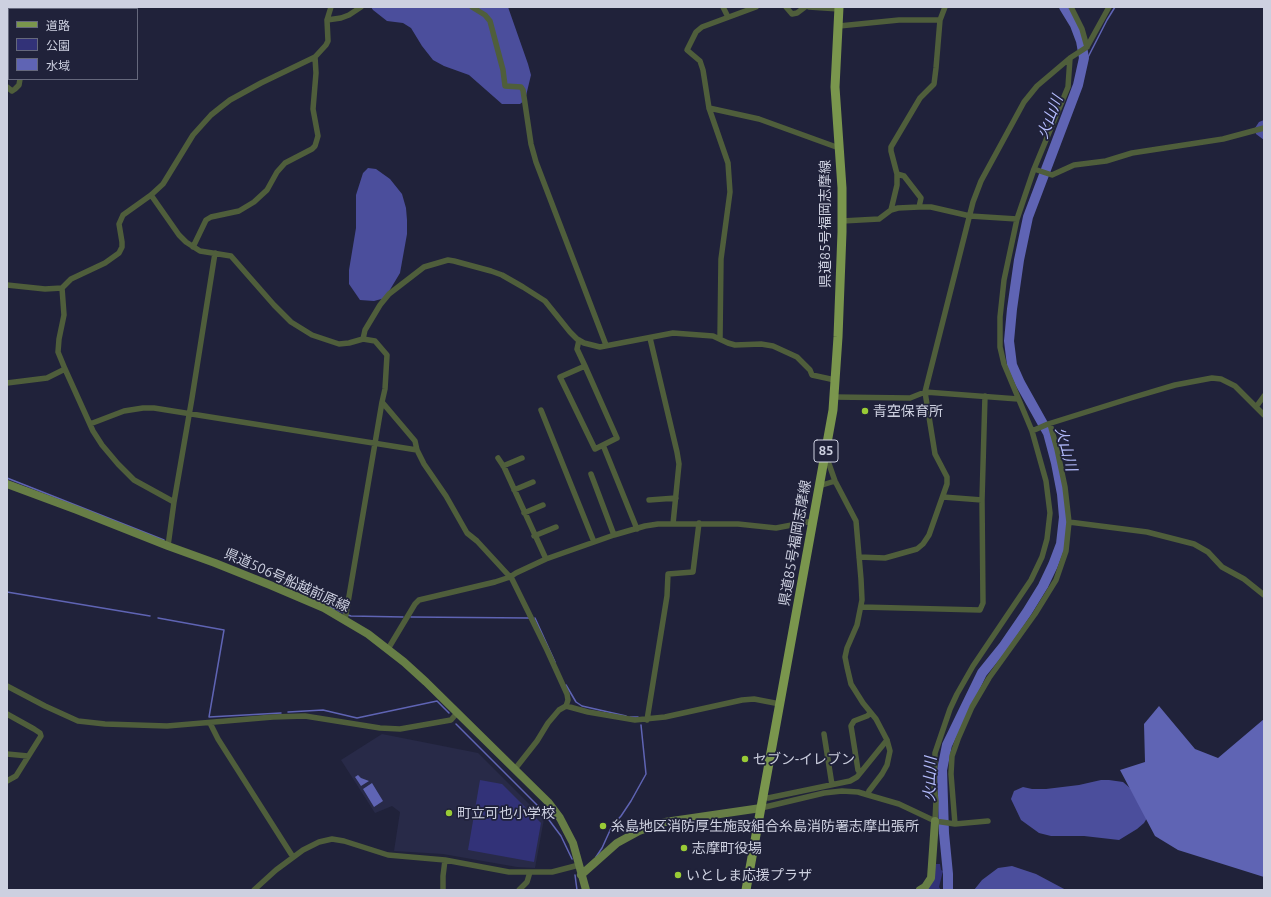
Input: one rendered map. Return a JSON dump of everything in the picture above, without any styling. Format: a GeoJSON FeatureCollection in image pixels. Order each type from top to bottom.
{"type":"FeatureCollection","features":[{"type":"Feature","properties":{"kind":"main road","name":"県道85号福岡志摩線"},"geometry":{"type":"LineString","coordinates":[[746,890],[824,463],[834,397],[842,221],[835,87],[839,8]]}},
{"type":"Feature","properties":{"kind":"main road","name":"県道506号船越前原線"},"geometry":{"type":"LineString","coordinates":[[7,484],[264,582],[324,608],[346,615],[426,682],[548,802],[560,818],[573,843],[586,890]]}},
{"type":"Feature","properties":{"kind":"main road"},"geometry":{"type":"LineString","coordinates":[[582,875],[617,843],[628,836],[651,826],[665,822],[762,808]]}},
{"type":"Feature","properties":{"kind":"main road"},"geometry":{"type":"LineString","coordinates":[[920,890],[925,887],[931,878],[936,821]]}},
{"type":"Feature","properties":{"kind":"street"},"geometry":{"type":"LineString","coordinates":[[7,285],[45,289],[62,288],[71,279],[105,263],[119,252],[122,247],[122,242],[119,224],[123,214],[151,195],[163,184],[193,135],[211,115],[230,100],[315,57],[328,41],[327,20],[331,7]]}},
{"type":"Feature","properties":{"kind":"street"},"geometry":{"type":"LineString","coordinates":[[327,20],[349,15],[361,7]]}},
{"type":"Feature","properties":{"kind":"street"},"geometry":{"type":"LineString","coordinates":[[472,7],[485,15],[490,22],[503,70],[505,86],[518,86],[524,90],[531,144],[536,162],[606,345]]}},
{"type":"Feature","properties":{"kind":"street"},"geometry":{"type":"LineString","coordinates":[[723,7],[728,17]]}},
{"type":"Feature","properties":{"kind":"street"},"geometry":{"type":"LineString","coordinates":[[720,338],[721,259],[730,192],[730,180],[728,163],[709,108],[704,70],[700,61],[687,50],[696,32],[702,27],[756,7]]}},
{"type":"Feature","properties":{"kind":"street"},"geometry":{"type":"LineString","coordinates":[[786,7],[792,14],[797,13],[805,7]]}},
{"type":"Feature","properties":{"kind":"street"},"geometry":{"type":"LineString","coordinates":[[809,7],[839,8]]}},
{"type":"Feature","properties":{"kind":"street"},"geometry":{"type":"LineString","coordinates":[[891,210],[897,185],[897,174],[891,147],[920,98],[934,84],[940,20],[945,7]]}},
{"type":"Feature","properties":{"kind":"street"},"geometry":{"type":"LineString","coordinates":[[1071,7],[1082,29],[1087,47]]}},
{"type":"Feature","properties":{"kind":"street"},"geometry":{"type":"LineString","coordinates":[[859,557],[885,558],[917,549],[923,544],[929,534],[943,497],[947,484],[947,477],[934,454],[925,392],[973,202],[982,181],[1024,102],[1037,86],[1070,58],[1087,47],[1108,7]]}},
{"type":"Feature","properties":{"kind":"street"},"geometry":{"type":"LineString","coordinates":[[839,26],[899,20],[940,20]]}},
{"type":"Feature","properties":{"kind":"street"},"geometry":{"type":"LineString","coordinates":[[193,247],[206,220],[211,217],[239,211],[254,202],[267,190],[277,172],[285,162],[312,149],[315,146],[318,136],[313,102],[316,73],[315,57]]}},
{"type":"Feature","properties":{"kind":"street"},"geometry":{"type":"LineString","coordinates":[[936,821],[934,786],[935,754],[948,714],[957,694],[973,666],[1031,580],[1042,557],[1048,539],[1050,513],[1046,481],[1032,431],[1004,364],[1000,347],[999,328],[1004,285],[1017,219],[1068,87],[1070,58]]}},
{"type":"Feature","properties":{"kind":"street"},"geometry":{"type":"LineString","coordinates":[[7,87],[12,91],[19,85],[20,80]]}},
{"type":"Feature","properties":{"kind":"street"},"geometry":{"type":"LineString","coordinates":[[709,108],[759,119],[839,148]]}},
{"type":"Feature","properties":{"kind":"street"},"geometry":{"type":"LineString","coordinates":[[1036,170],[1052,175],[1074,165],[1106,161],[1132,153],[1223,139],[1264,128]]}},
{"type":"Feature","properties":{"kind":"street"},"geometry":{"type":"LineString","coordinates":[[897,174],[904,176],[921,198],[919,207]]}},
{"type":"Feature","properties":{"kind":"street"},"geometry":{"type":"LineString","coordinates":[[151,195],[179,235],[186,242],[200,251],[232,256],[282,314],[291,322],[321,338],[340,344],[363,339],[375,341],[387,355],[382,402],[346,615]]}},
{"type":"Feature","properties":{"kind":"street"},"geometry":{"type":"LineString","coordinates":[[842,221],[879,219],[891,210],[898,208],[919,207],[932,207],[970,216],[1017,219]]}},
{"type":"Feature","properties":{"kind":"street"},"geometry":{"type":"LineString","coordinates":[[168,546],[215,253]]}},
{"type":"Feature","properties":{"kind":"street"},"geometry":{"type":"LineString","coordinates":[[363,339],[365,330],[380,305],[389,294],[424,267],[448,260],[454,260],[491,270],[545,301],[570,332],[584,343],[600,347],[673,334],[713,336],[736,345],[761,344],[773,346],[797,357],[810,370],[812,375],[835,380]]}},
{"type":"Feature","properties":{"kind":"street"},"geometry":{"type":"LineString","coordinates":[[62,288],[64,315],[58,352],[90,424],[102,445],[134,480],[174,502]]}},
{"type":"Feature","properties":{"kind":"street"},"geometry":{"type":"LineString","coordinates":[[650,338],[679,464],[673,524]]}},
{"type":"Feature","properties":{"kind":"street"},"geometry":{"type":"LineString","coordinates":[[579,340],[577,349],[585,366],[617,438],[594,449],[560,378],[585,366]]}},
{"type":"Feature","properties":{"kind":"street"},"geometry":{"type":"LineString","coordinates":[[7,383],[47,378],[65,370]]}},
{"type":"Feature","properties":{"kind":"street"},"geometry":{"type":"LineString","coordinates":[[1032,431],[1049,424],[1175,385],[1212,378],[1221,379],[1235,386],[1264,415]]}},
{"type":"Feature","properties":{"kind":"street"},"geometry":{"type":"LineString","coordinates":[[834,397],[910,398],[925,392],[1018,399]]}},
{"type":"Feature","properties":{"kind":"street"},"geometry":{"type":"LineString","coordinates":[[861,607],[980,610],[983,603],[982,500],[985,396]]}},
{"type":"Feature","properties":{"kind":"street"},"geometry":{"type":"LineString","coordinates":[[1256,407],[1264,396]]}},
{"type":"Feature","properties":{"kind":"street"},"geometry":{"type":"LineString","coordinates":[[382,402],[415,441],[417,450],[424,464],[446,496],[467,534],[477,541],[512,579],[567,694],[568,700],[566,706],[559,710],[548,723],[515,769]]}},
{"type":"Feature","properties":{"kind":"street"},"geometry":{"type":"LineString","coordinates":[[90,424],[124,411],[154,408],[417,450]]}},
{"type":"Feature","properties":{"kind":"street"},"geometry":{"type":"LineString","coordinates":[[541,410],[594,542]]}},
{"type":"Feature","properties":{"kind":"street"},"geometry":{"type":"LineString","coordinates":[[953,824],[951,774],[952,756],[958,738],[972,707],[989,678],[1035,614],[1056,580],[1066,551],[1070,522],[1061,464],[1049,424]]}},
{"type":"Feature","properties":{"kind":"street"},"geometry":{"type":"LineString","coordinates":[[603,445],[637,529]]}},
{"type":"Feature","properties":{"kind":"street"},"geometry":{"type":"LineString","coordinates":[[498,458],[546,560]]}},
{"type":"Feature","properties":{"kind":"street"},"geometry":{"type":"LineString","coordinates":[[503,466],[522,458]]}},
{"type":"Feature","properties":{"kind":"street"},"geometry":{"type":"LineString","coordinates":[[824,463],[829,464],[835,481],[856,521],[861,579],[861,607],[857,625],[847,648],[845,657],[851,684],[863,703],[876,719],[887,740],[890,751],[889,759],[882,774],[869,791],[868,795]]}},
{"type":"Feature","properties":{"kind":"street"},"geometry":{"type":"LineString","coordinates":[[591,474],[614,535]]}},
{"type":"Feature","properties":{"kind":"street"},"geometry":{"type":"LineString","coordinates":[[819,486],[835,481]]}},
{"type":"Feature","properties":{"kind":"street"},"geometry":{"type":"LineString","coordinates":[[514,490],[533,482]]}},
{"type":"Feature","properties":{"kind":"street"},"geometry":{"type":"LineString","coordinates":[[943,497],[982,500]]}},
{"type":"Feature","properties":{"kind":"street"},"geometry":{"type":"LineString","coordinates":[[649,500],[676,498]]}},
{"type":"Feature","properties":{"kind":"street"},"geometry":{"type":"LineString","coordinates":[[524,513],[543,505]]}},
{"type":"Feature","properties":{"kind":"street"},"geometry":{"type":"LineString","coordinates":[[388,649],[415,604],[419,600],[495,582],[510,577],[546,560],[614,535],[658,524],[738,524],[776,528],[813,521]]}},
{"type":"Feature","properties":{"kind":"street"},"geometry":{"type":"LineString","coordinates":[[1070,522],[1147,532],[1194,544],[1208,552],[1222,567],[1244,579],[1264,595]]}},
{"type":"Feature","properties":{"kind":"street"},"geometry":{"type":"LineString","coordinates":[[647,720],[667,596],[668,574],[693,572],[699,523]]}},
{"type":"Feature","properties":{"kind":"street"},"geometry":{"type":"LineString","coordinates":[[534,536],[556,527]]}},
{"type":"Feature","properties":{"kind":"street"},"geometry":{"type":"LineString","coordinates":[[7,686],[78,721],[105,724],[167,726],[273,717],[305,716],[380,728],[400,729],[451,720],[457,713]]}},
{"type":"Feature","properties":{"kind":"street"},"geometry":{"type":"LineString","coordinates":[[566,706],[609,716],[635,720],[647,720],[742,700],[754,699],[780,704]]}},
{"type":"Feature","properties":{"kind":"street"},"geometry":{"type":"LineString","coordinates":[[860,773],[858,770],[851,726],[854,721],[871,713]]}},
{"type":"Feature","properties":{"kind":"street"},"geometry":{"type":"LineString","coordinates":[[7,714],[40,733],[41,736],[16,776],[7,781]]}},
{"type":"Feature","properties":{"kind":"street"},"geometry":{"type":"LineString","coordinates":[[210,723],[218,739],[293,857]]}},
{"type":"Feature","properties":{"kind":"street"},"geometry":{"type":"LineString","coordinates":[[824,734],[832,785]]}},
{"type":"Feature","properties":{"kind":"street"},"geometry":{"type":"LineString","coordinates":[[764,797],[768,798],[832,785],[857,777],[887,740]]}},
{"type":"Feature","properties":{"kind":"street"},"geometry":{"type":"LineString","coordinates":[[7,754],[28,756]]}},
{"type":"Feature","properties":{"kind":"street"},"geometry":{"type":"LineString","coordinates":[[762,808],[824,793],[842,791],[858,792],[899,804],[936,821],[953,824],[988,821]]}},
{"type":"Feature","properties":{"kind":"street"},"geometry":{"type":"LineString","coordinates":[[254,890],[293,857],[312,845],[332,839],[344,841],[388,855],[446,860],[509,872],[552,872],[579,865]]}},
{"type":"Feature","properties":{"kind":"street"},"geometry":{"type":"LineString","coordinates":[[443,890],[443,876],[446,860]]}},
{"type":"Feature","properties":{"kind":"street"},"geometry":{"type":"LineString","coordinates":[[519,890],[527,882],[530,872]]}},
{"type":"Feature","properties":{"kind":"shaded area"},"geometry":{"type":"Polygon","coordinates":[[[371,7],[508,7],[531,75],[525,100],[520,104],[502,104],[469,75],[444,66],[433,60],[411,28],[403,23],[387,21],[371,7]]]}},
{"type":"Feature","properties":{"kind":"shaded area"},"geometry":{"type":"Polygon","coordinates":[[[1264,120],[1264,140],[1256,134],[1255,128],[1259,122],[1264,120]]]}},
{"type":"Feature","properties":{"kind":"shaded area"},"geometry":{"type":"Polygon","coordinates":[[[368,168],[376,169],[390,179],[402,194],[406,208],[407,220],[407,234],[400,273],[385,298],[374,301],[360,300],[349,284],[349,270],[356,228],[356,195],[363,173],[368,168]]]}},
{"type":"Feature","properties":{"kind":"shaded area"},"geometry":{"type":"Polygon","coordinates":[[[382,734],[478,753],[544,819],[535,868],[517,867],[443,854],[394,851],[400,812],[392,806],[375,813],[341,760],[382,734]]]}},
{"type":"Feature","properties":{"kind":"shaded area"},"geometry":{"type":"Polygon","coordinates":[[[1101,780],[1123,782],[1130,788],[1147,818],[1137,829],[1119,840],[1084,836],[1051,836],[1039,833],[1021,820],[1011,799],[1014,791],[1023,787],[1032,789],[1046,789],[1079,785],[1101,780]]]}},
{"type":"Feature","properties":{"kind":"shaded area"},"geometry":{"type":"Polygon","coordinates":[[[1012,866],[1036,874],[1066,890],[974,890],[982,880],[998,868],[1012,866]]]}},
{"type":"Feature","properties":{"kind":"green space"},"geometry":{"type":"Polygon","coordinates":[[[480,780],[502,784],[541,823],[534,862],[468,850],[480,780]]]}},
{"type":"Feature","properties":{"kind":"green space"},"geometry":{"type":"Polygon","coordinates":[[[936,864],[940,864],[941,870],[943,871],[939,887],[941,890],[925,890],[936,864]]]}},
{"type":"Feature","properties":{"kind":"water"},"geometry":{"type":"Polygon","coordinates":[[[1159,706],[1195,749],[1218,758],[1264,719],[1264,877],[1178,850],[1155,836],[1120,770],[1145,762],[1144,724],[1159,706]]]}},
{"type":"Feature","properties":{"kind":"water"},"geometry":{"type":"Polygon","coordinates":[[[358,775],[369,781],[361,786],[355,777],[358,775]]]}},
{"type":"Feature","properties":{"kind":"water"},"geometry":{"type":"Polygon","coordinates":[[[372,783],[383,801],[374,807],[363,789],[372,783]]]}},
{"type":"Feature","properties":{"kind":"waterway","name":"火山川"},"geometry":{"type":"LineString","coordinates":[[948,890],[942,770],[947,745],[982,673],[1003,647],[1043,586],[1061,544],[1064,517],[1062,494],[1056,463],[1048,433],[1020,383],[1012,365],[1009,341],[1019,260],[1028,217],[1078,85],[1084,58],[1081,41],[1075,25],[1064,7]]}},
{"type":"Feature","properties":{"kind":"waterway"},"geometry":{"type":"LineString","coordinates":[[1082,69],[1115,7]]}},
{"type":"Feature","properties":{"kind":"waterway"},"geometry":{"type":"LineString","coordinates":[[7,478],[164,540]]}},
{"type":"Feature","properties":{"kind":"waterway"},"geometry":{"type":"LineString","coordinates":[[7,592],[150,616]]}},
{"type":"Feature","properties":{"kind":"waterway"},"geometry":{"type":"LineString","coordinates":[[330,607],[344,613]]}},
{"type":"Feature","properties":{"kind":"waterway"},"geometry":{"type":"LineString","coordinates":[[348,615],[403,617]]}},
{"type":"Feature","properties":{"kind":"waterway"},"geometry":{"type":"LineString","coordinates":[[411,617],[529,618]]}},
{"type":"Feature","properties":{"kind":"waterway"},"geometry":{"type":"LineString","coordinates":[[158,618],[224,630],[209,717],[281,713]]}},
{"type":"Feature","properties":{"kind":"waterway"},"geometry":{"type":"LineString","coordinates":[[535,618],[555,662]]}},
{"type":"Feature","properties":{"kind":"waterway"},"geometry":{"type":"LineString","coordinates":[[566,685],[576,702],[582,706],[626,716]]}},
{"type":"Feature","properties":{"kind":"waterway"},"geometry":{"type":"LineString","coordinates":[[288,712],[323,710],[357,718],[437,701],[449,713]]}},
{"type":"Feature","properties":{"kind":"waterway"},"geometry":{"type":"LineString","coordinates":[[630,717],[638,717]]}},
{"type":"Feature","properties":{"kind":"waterway"},"geometry":{"type":"LineString","coordinates":[[456,724],[540,808],[561,836],[572,859]]}},
{"type":"Feature","properties":{"kind":"waterway"},"geometry":{"type":"LineString","coordinates":[[596,857],[602,848],[612,826],[631,801],[646,774],[641,725]]}},
{"type":"Feature","properties":{"kind":"waterway"},"geometry":{"type":"LineString","coordinates":[[575,875],[577,890]]}},
{"type":"Feature","properties":{"kind":"place","name":"青空保育所"},"geometry":{"type":"Point","coordinates":[865,411]}},
{"type":"Feature","properties":{"kind":"place","name":"セブン-イレブン"},"geometry":{"type":"Point","coordinates":[745,759]}},
{"type":"Feature","properties":{"kind":"place","name":"町立可也小学校"},"geometry":{"type":"Point","coordinates":[449,813]}},
{"type":"Feature","properties":{"kind":"place","name":"糸島地区消防厚生施設組合糸島消防署志摩出張所"},"geometry":{"type":"Point","coordinates":[603,826]}},
{"type":"Feature","properties":{"kind":"place","name":"志摩町役場"},"geometry":{"type":"Point","coordinates":[684,848]}},
{"type":"Feature","properties":{"kind":"place","name":"いとしま応援プラザ"},"geometry":{"type":"Point","coordinates":[678,875]}}]}
